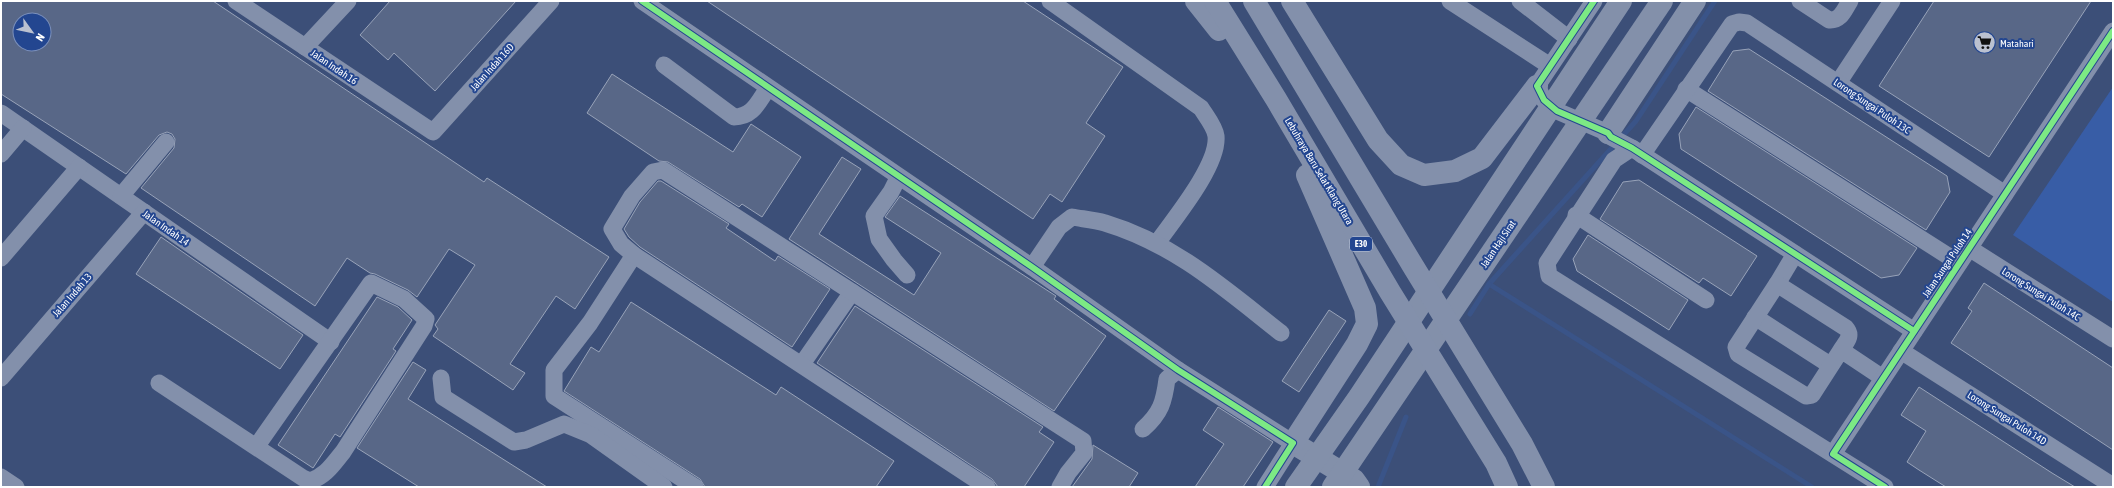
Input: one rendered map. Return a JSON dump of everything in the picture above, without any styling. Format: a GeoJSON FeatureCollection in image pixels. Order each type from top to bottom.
{"type":"FeatureCollection","features":[{"type":"Feature","properties":{"kind":"highway"},"geometry":{"type":"LineString","coordinates":[[1196,1],[1276,99]]}},
{"type":"Feature","properties":{"kind":"highway","name":"Lebuhraya Baru Selat Klang Utara"},"geometry":{"type":"LineString","coordinates":[[1215,1],[1276,99],[1390,292],[1496,463],[1507,487]]}},
{"type":"Feature","properties":{"kind":"highway"},"geometry":{"type":"LineString","coordinates":[[1254,1],[1522,444],[1544,487]]}},
{"type":"Feature","properties":{"kind":"highway"},"geometry":{"type":"LineString","coordinates":[[1271,1],[1320,112]]}},
{"type":"Feature","properties":{"kind":"highway"},"geometry":{"type":"LineString","coordinates":[[1292,1],[1378,140],[1401,165],[1424,174],[1455,171],[1482,158],[1537,86]]}},
{"type":"Feature","properties":{"kind":"highway"},"geometry":{"type":"LineString","coordinates":[[1288,119],[1308,179],[1365,308],[1367,324],[1357,344],[1293,443]]}},
{"type":"Feature","properties":{"kind":"main road"},"geometry":{"type":"LineString","coordinates":[[1296,487],[1359,397],[1621,1]]}},
{"type":"Feature","properties":{"kind":"main road","name":"Jalan Haji Sirat"},"geometry":{"type":"LineString","coordinates":[[1333,487],[1662,1]]}},
{"type":"Feature","properties":{"kind":"main road"},"geometry":{"type":"LineString","coordinates":[[1610,135],[1694,1]]}},
{"type":"Feature","properties":{"kind":"main road"},"geometry":{"type":"LineString","coordinates":[[1293,443],[1354,480],[1359,487]]}},
{"type":"Feature","properties":{"kind":"street","name":"Jalan Indah 16"},"geometry":{"type":"LineString","coordinates":[[236,1],[433,132]]}},
{"type":"Feature","properties":{"kind":"street"},"geometry":{"type":"LineString","coordinates":[[305,47],[348,1]]}},
{"type":"Feature","properties":{"kind":"street","name":"Jalan Indah 16D"},"geometry":{"type":"LineString","coordinates":[[433,132],[551,1]]}},
{"type":"Feature","properties":{"kind":"street"},"geometry":{"type":"LineString","coordinates":[[642,1],[898,178],[1032,267],[1178,370],[1293,443],[1264,487]]}},
{"type":"Feature","properties":{"kind":"street"},"geometry":{"type":"LineString","coordinates":[[1050,1],[1201,108],[1216,135],[1214,152],[1207,169],[1157,243]]}},
{"type":"Feature","properties":{"kind":"street"},"geometry":{"type":"LineString","coordinates":[[1450,1],[1550,66]]}},
{"type":"Feature","properties":{"kind":"street"},"geometry":{"type":"LineString","coordinates":[[1520,1],[1569,39]]}},
{"type":"Feature","properties":{"kind":"street"},"geometry":{"type":"LineString","coordinates":[[1594,1],[1537,86],[1544,100],[1557,111],[1610,135],[1914,331]]}},
{"type":"Feature","properties":{"kind":"street"},"geometry":{"type":"LineString","coordinates":[[1800,1],[1829,20],[1839,18],[1850,1]]}},
{"type":"Feature","properties":{"kind":"street"},"geometry":{"type":"LineString","coordinates":[[1838,83],[1888,3]]}},
{"type":"Feature","properties":{"kind":"street","name":"Lorong Sungai Puloh 13C"},"geometry":{"type":"LineString","coordinates":[[1686,90],[1732,24],[1739,22],[1747,23],[2005,194]]}},
{"type":"Feature","properties":{"kind":"street","name":"Jalan Sungai Puloh 14"},"geometry":{"type":"LineString","coordinates":[[1833,454],[2005,194],[2112,36]]}},
{"type":"Feature","properties":{"kind":"street"},"geometry":{"type":"LineString","coordinates":[[664,65],[734,117],[744,117],[752,110],[768,88]]}},
{"type":"Feature","properties":{"kind":"street"},"geometry":{"type":"LineString","coordinates":[[1885,487],[1549,276],[1546,263],[1576,215],[1614,160],[1633,150],[1686,90],[1959,263]]}},
{"type":"Feature","properties":{"kind":"street","name":"Jalan Indah 14"},"geometry":{"type":"LineString","coordinates":[[1,113],[331,342]]}},
{"type":"Feature","properties":{"kind":"street"},"geometry":{"type":"LineString","coordinates":[[1,154],[23,128]]}},
{"type":"Feature","properties":{"kind":"street"},"geometry":{"type":"LineString","coordinates":[[121,196],[166,142]]}},
{"type":"Feature","properties":{"kind":"street"},"geometry":{"type":"LineString","coordinates":[[1,258],[79,167]]}},
{"type":"Feature","properties":{"kind":"street"},"geometry":{"type":"LineString","coordinates":[[987,487],[802,364],[634,256],[621,244],[612,229],[619,214],[652,172],[663,170],[1083,441],[1084,453],[1068,473],[1060,487]]}},
{"type":"Feature","properties":{"kind":"street"},"geometry":{"type":"LineString","coordinates":[[898,178],[891,192],[874,216],[878,239],[907,274]]}},
{"type":"Feature","properties":{"kind":"street","name":"Jalan Indah 13"},"geometry":{"type":"LineString","coordinates":[[1,378],[144,212]]}},
{"type":"Feature","properties":{"kind":"street"},"geometry":{"type":"LineString","coordinates":[[1576,215],[1706,300]]}},
{"type":"Feature","properties":{"kind":"street"},"geometry":{"type":"LineString","coordinates":[[1032,267],[1059,228],[1072,217],[1104,223],[1157,243],[1188,261],[1281,333]]}},
{"type":"Feature","properties":{"kind":"street","name":"Lorong Sungai Puloh 14C"},"geometry":{"type":"LineString","coordinates":[[1969,248],[2113,339]]}},
{"type":"Feature","properties":{"kind":"street"},"geometry":{"type":"LineString","coordinates":[[1776,284],[1846,328],[1850,336],[1812,395],[1806,396],[1738,354],[1736,347],[1795,254]]}},
{"type":"Feature","properties":{"kind":"street"},"geometry":{"type":"LineString","coordinates":[[634,256],[590,324],[554,370],[554,396],[695,487]]}},
{"type":"Feature","properties":{"kind":"street"},"geometry":{"type":"LineString","coordinates":[[159,383],[256,447],[310,481],[320,478],[329,470],[343,452],[424,326],[426,319],[404,299],[371,283],[256,447]]}},
{"type":"Feature","properties":{"kind":"street"},"geometry":{"type":"LineString","coordinates":[[802,364],[852,292]]}},
{"type":"Feature","properties":{"kind":"street"},"geometry":{"type":"LineString","coordinates":[[1755,317],[1830,366]]}},
{"type":"Feature","properties":{"kind":"street"},"geometry":{"type":"LineString","coordinates":[[1841,350],[1884,378]]}},
{"type":"Feature","properties":{"kind":"street","name":"Lorong Sungai Puloh 14D"},"geometry":{"type":"LineString","coordinates":[[1901,351],[2109,481]]}},
{"type":"Feature","properties":{"kind":"street"},"geometry":{"type":"LineString","coordinates":[[1143,429],[1154,419],[1164,401],[1167,379],[1178,370]]}},
{"type":"Feature","properties":{"kind":"street"},"geometry":{"type":"LineString","coordinates":[[441,378],[443,397],[514,442],[526,440],[564,424],[591,435],[664,487]]}},
{"type":"Feature","properties":{"kind":"street"},"geometry":{"type":"LineString","coordinates":[[1,477],[16,487]]}},
{"type":"Feature","properties":{"kind":"shaded area"},"geometry":{"type":"Polygon","coordinates":[[[2113,87],[2113,302],[2013,235],[2113,87]]]}},
{"type":"Feature","properties":{"kind":"building"},"geometry":{"type":"Polygon","coordinates":[[[1,1],[213,1],[484,182],[487,178],[609,257],[575,309],[556,296],[510,364],[525,373],[513,390],[433,336],[438,329],[435,325],[475,265],[449,249],[417,297],[408,290],[370,273],[347,258],[315,306],[141,188],[174,148],[175,139],[172,134],[167,132],[159,135],[126,174],[1,94],[1,1]]]}},
{"type":"Feature","properties":{"kind":"building"},"geometry":{"type":"Polygon","coordinates":[[[390,1],[516,1],[435,91],[394,53],[388,60],[360,35],[390,1]]]}},
{"type":"Feature","properties":{"kind":"building"},"geometry":{"type":"Polygon","coordinates":[[[707,1],[1023,1],[1123,67],[1086,123],[1105,136],[1062,202],[1050,194],[1033,219],[707,1]]]}},
{"type":"Feature","properties":{"kind":"building","name":"Matahari"},"geometry":{"type":"Polygon","coordinates":[[[1934,1],[2091,1],[1989,157],[1879,86],[1934,1]]]}},
{"type":"Feature","properties":{"kind":"building"},"geometry":{"type":"Polygon","coordinates":[[[1749,49],[1947,176],[1950,192],[1926,230],[1708,91],[1733,51],[1749,49]]]}},
{"type":"Feature","properties":{"kind":"building"},"geometry":{"type":"Polygon","coordinates":[[[612,74],[733,152],[751,124],[801,157],[762,217],[742,204],[739,207],[668,162],[659,161],[587,113],[612,74]]]}},
{"type":"Feature","properties":{"kind":"building"},"geometry":{"type":"Polygon","coordinates":[[[1696,107],[1917,248],[1899,275],[1881,278],[1681,149],[1679,134],[1696,107]]]}},
{"type":"Feature","properties":{"kind":"building"},"geometry":{"type":"Polygon","coordinates":[[[842,157],[861,169],[819,234],[914,295],[941,253],[885,217],[900,196],[1056,296],[1054,299],[1106,336],[1054,411],[789,239],[842,157]]]}},
{"type":"Feature","properties":{"kind":"building"},"geometry":{"type":"Polygon","coordinates":[[[1639,180],[1757,256],[1731,296],[1703,278],[1699,283],[1600,219],[1623,182],[1639,180]]]}},
{"type":"Feature","properties":{"kind":"building"},"geometry":{"type":"Polygon","coordinates":[[[658,181],[661,181],[729,224],[726,228],[775,261],[778,256],[830,289],[792,347],[640,247],[629,237],[624,229],[640,202],[658,181]]]}},
{"type":"Feature","properties":{"kind":"building"},"geometry":{"type":"Polygon","coordinates":[[[1588,235],[1688,300],[1669,330],[1577,271],[1573,259],[1588,235]]]}},
{"type":"Feature","properties":{"kind":"building"},"geometry":{"type":"Polygon","coordinates":[[[161,237],[303,335],[280,369],[136,274],[161,237]]]}},
{"type":"Feature","properties":{"kind":"building"},"geometry":{"type":"Polygon","coordinates":[[[1984,283],[2113,368],[2113,450],[1951,343],[1972,311],[1968,308],[1984,283]]]}},
{"type":"Feature","properties":{"kind":"building"},"geometry":{"type":"Polygon","coordinates":[[[377,297],[398,307],[412,320],[393,349],[396,351],[340,437],[335,434],[313,468],[278,445],[377,297]]]}},
{"type":"Feature","properties":{"kind":"building"},"geometry":{"type":"Polygon","coordinates":[[[631,302],[776,395],[781,387],[894,461],[876,487],[705,487],[700,479],[564,391],[591,347],[599,352],[631,302]]]}},
{"type":"Feature","properties":{"kind":"building"},"geometry":{"type":"Polygon","coordinates":[[[855,306],[1043,427],[1039,432],[1054,442],[1024,487],[998,487],[992,479],[817,363],[855,306]]]}},
{"type":"Feature","properties":{"kind":"building"},"geometry":{"type":"Polygon","coordinates":[[[1329,310],[1346,321],[1299,392],[1282,381],[1329,310]]]}},
{"type":"Feature","properties":{"kind":"building"},"geometry":{"type":"Polygon","coordinates":[[[413,362],[426,370],[408,399],[547,487],[419,487],[357,448],[413,362]]]}},
{"type":"Feature","properties":{"kind":"building"},"geometry":{"type":"Polygon","coordinates":[[[1919,387],[2075,487],[1946,487],[1919,470],[1907,462],[1926,431],[1901,415],[1919,387]]]}},
{"type":"Feature","properties":{"kind":"building"},"geometry":{"type":"Polygon","coordinates":[[[1218,407],[1273,442],[1243,487],[1195,487],[1224,444],[1203,430],[1218,407]]]}},
{"type":"Feature","properties":{"kind":"building"},"geometry":{"type":"Polygon","coordinates":[[[1093,445],[1138,473],[1129,487],[1072,487],[1092,459],[1093,445]]]}},
{"type":"Feature","properties":{"kind":"waterway"},"geometry":{"type":"LineString","coordinates":[[1715,1],[1636,121],[1489,284],[1812,487]]}},
{"type":"Feature","properties":{"kind":"waterway"},"geometry":{"type":"LineString","coordinates":[[1470,314],[1489,284]]}},
{"type":"Feature","properties":{"kind":"waterway"},"geometry":{"type":"LineString","coordinates":[[1378,487],[1406,417]]}},
{"type":"Feature","properties":{"kind":"cycle path"},"geometry":{"type":"LineString","coordinates":[[642,1],[1032,267],[1178,370],[1293,443],[1265,487]]}},
{"type":"Feature","properties":{"kind":"cycle path"},"geometry":{"type":"LineString","coordinates":[[1594,1],[1537,86],[1544,100],[1557,111],[1608,133],[1611,137],[1632,148],[1914,331]]}},
{"type":"Feature","properties":{"kind":"cycle path"},"geometry":{"type":"LineString","coordinates":[[1885,487],[1833,454],[2113,31]]}},
{"type":"Feature","properties":{"kind":"place","name":"Matahari"},"geometry":{"type":"Point","coordinates":[1985,43]}}]}
